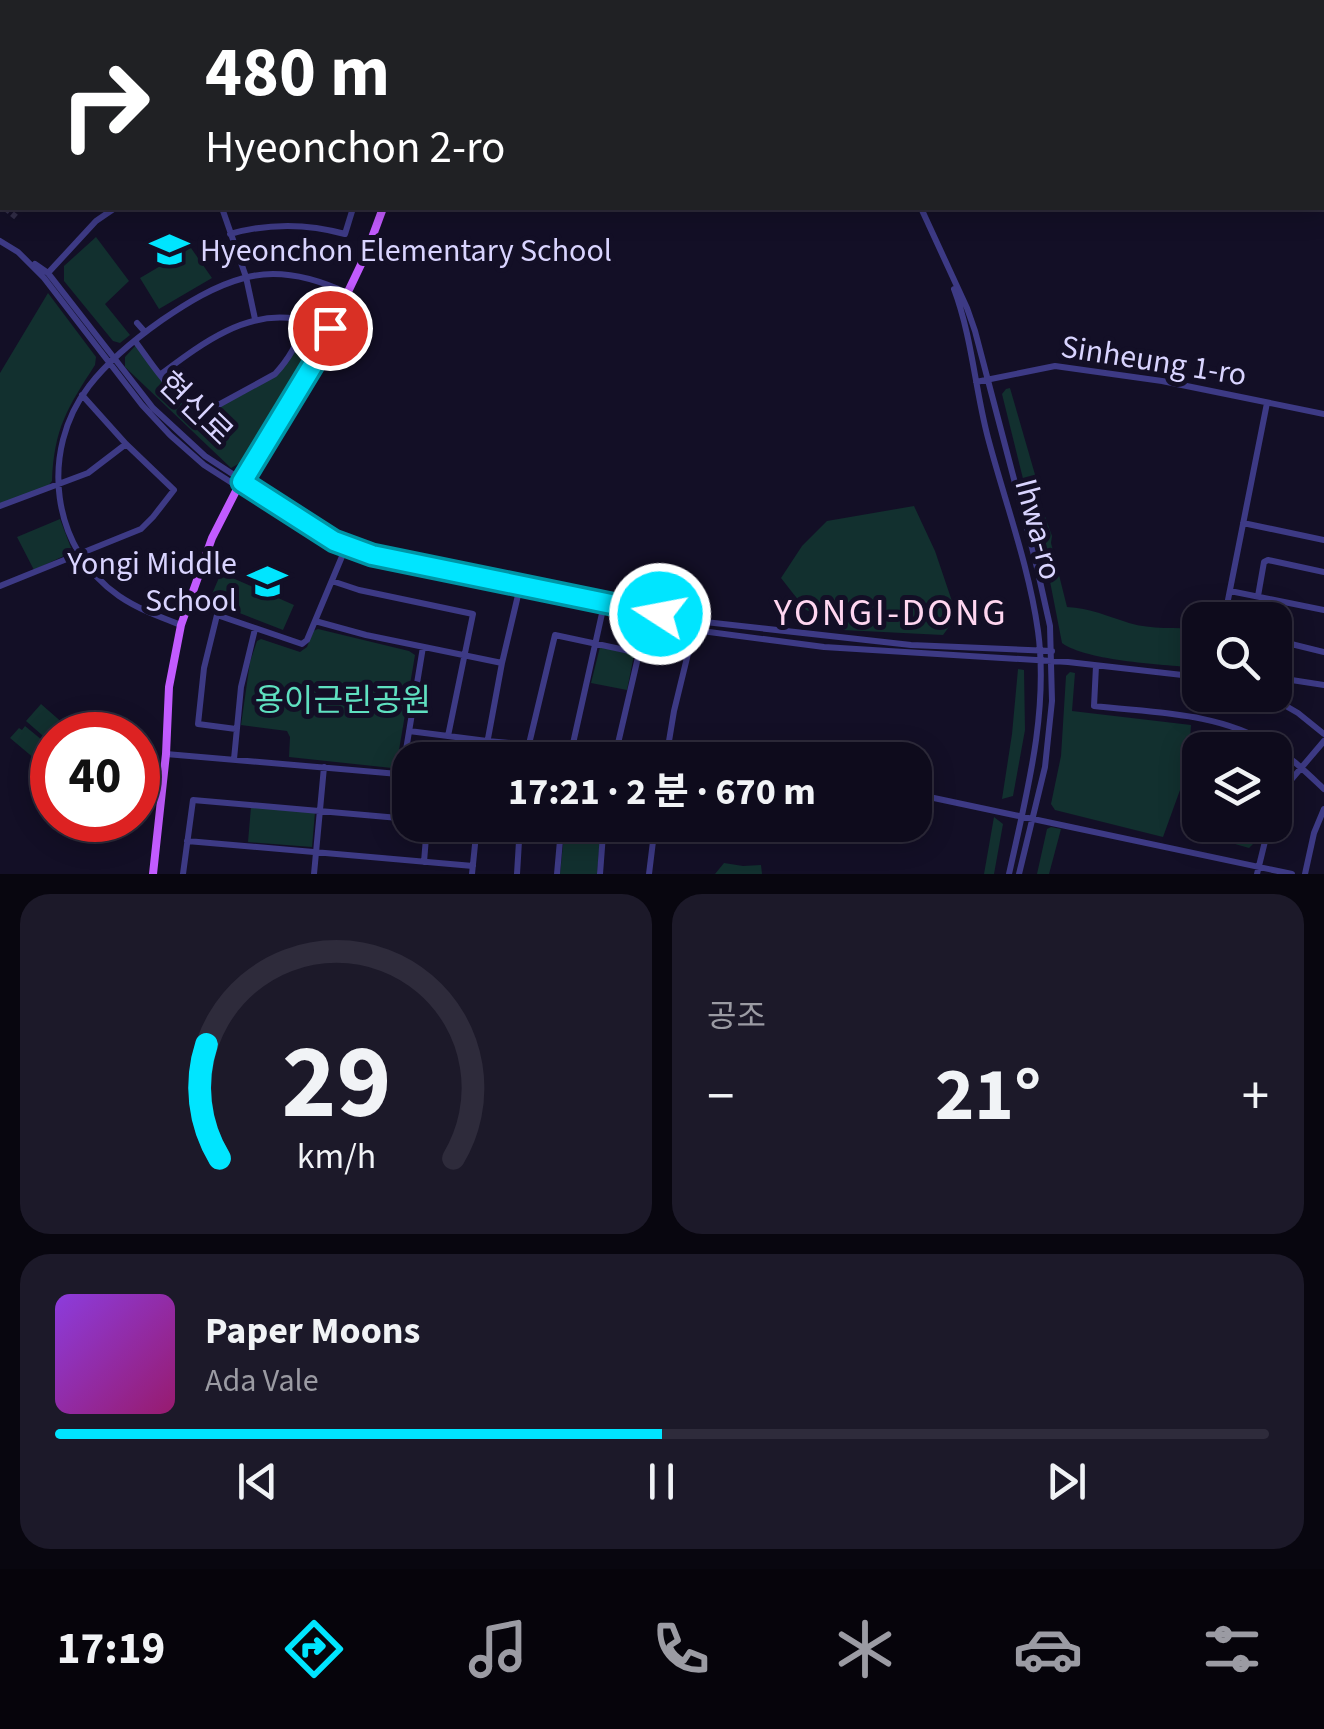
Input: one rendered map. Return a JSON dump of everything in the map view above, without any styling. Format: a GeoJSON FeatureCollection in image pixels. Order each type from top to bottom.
{"type":"FeatureCollection","features":[{"type":"Feature","properties":{"kind":"main road"},"geometry":{"type":"LineString","coordinates":[[153,874],[169,687],[181,625],[212,538],[240,484],[314,363],[366,254],[382,210]]}},
{"type":"Feature","properties":{"kind":"street"},"geometry":{"type":"LineString","coordinates":[[46,276],[96,221],[112,210]]}},
{"type":"Feature","properties":{"kind":"street"},"geometry":{"type":"LineString","coordinates":[[223,210],[246,277],[255,318]]}},
{"type":"Feature","properties":{"kind":"street"},"geometry":{"type":"LineString","coordinates":[[230,234],[253,227],[287,225],[345,234],[353,210]]}},
{"type":"Feature","properties":{"kind":"street"},"geometry":{"type":"LineString","coordinates":[[920,210],[967,308],[1050,626],[1052,701],[1044,767],[1019,874]]}},
{"type":"Feature","properties":{"kind":"street","name":"Ihwa-ro"},"geometry":{"type":"LineString","coordinates":[[920,210],[961,307],[988,436],[1039,634],[1040,684],[1032,764],[1008,874]]}},
{"type":"Feature","properties":{"kind":"street"},"geometry":{"type":"LineString","coordinates":[[0,241],[46,276],[142,405],[170,435],[204,465],[240,484],[342,554],[694,630],[824,647],[1182,674]]}},
{"type":"Feature","properties":{"kind":"street"},"geometry":{"type":"LineString","coordinates":[[181,625],[118,595],[78,554],[60,508],[58,486],[69,419],[82,395],[112,360],[184,305],[218,288],[246,277],[295,275],[321,281],[347,294]]}},
{"type":"Feature","properties":{"kind":"street"},"geometry":{"type":"LineString","coordinates":[[135,341],[161,374],[184,402],[199,409],[220,406],[275,374],[302,326],[296,319],[255,318],[195,349],[161,374]]}},
{"type":"Feature","properties":{"kind":"street"},"geometry":{"type":"LineString","coordinates":[[137,323],[145,332]]}},
{"type":"Feature","properties":{"kind":"street","name":"Sinheung 1-ro"},"geometry":{"type":"LineString","coordinates":[[976,382],[1056,366],[1324,414]]}},
{"type":"Feature","properties":{"kind":"street"},"geometry":{"type":"LineString","coordinates":[[0,586],[141,529],[174,490],[82,395]]}},
{"type":"Feature","properties":{"kind":"street"},"geometry":{"type":"LineString","coordinates":[[1228,602],[1267,403]]}},
{"type":"Feature","properties":{"kind":"street"},"geometry":{"type":"LineString","coordinates":[[0,506],[88,473],[126,444]]}},
{"type":"Feature","properties":{"kind":"street","name":"현신로"},"geometry":{"type":"LineString","coordinates":[[240,484],[334,541],[372,555],[696,621],[911,645],[1052,651]]}},
{"type":"Feature","properties":{"kind":"street"},"geometry":{"type":"LineString","coordinates":[[1243,523],[1324,540]]}},
{"type":"Feature","properties":{"kind":"street"},"geometry":{"type":"LineString","coordinates":[[236,729],[198,724],[204,668],[217,614],[302,644],[308,640],[342,554]]}},
{"type":"Feature","properties":{"kind":"street"},"geometry":{"type":"LineString","coordinates":[[1258,596],[1264,562],[1268,560],[1324,572]]}},
{"type":"Feature","properties":{"kind":"street"},"geometry":{"type":"LineString","coordinates":[[332,581],[473,614],[448,736]]}},
{"type":"Feature","properties":{"kind":"street"},"geometry":{"type":"LineString","coordinates":[[487,741],[519,591]]}},
{"type":"Feature","properties":{"kind":"street"},"geometry":{"type":"LineString","coordinates":[[1230,591],[1324,610]]}},
{"type":"Feature","properties":{"kind":"street"},"geometry":{"type":"LineString","coordinates":[[573,742],[603,609]]}},
{"type":"Feature","properties":{"kind":"street"},"geometry":{"type":"LineString","coordinates":[[316,621],[502,663]]}},
{"type":"Feature","properties":{"kind":"street"},"geometry":{"type":"LineString","coordinates":[[669,742],[696,621]]}},
{"type":"Feature","properties":{"kind":"street"},"geometry":{"type":"LineString","coordinates":[[234,759],[241,687],[255,629]]}},
{"type":"Feature","properties":{"kind":"street"},"geometry":{"type":"LineString","coordinates":[[530,742],[554,635],[639,653],[618,742]]}},
{"type":"Feature","properties":{"kind":"street"},"geometry":{"type":"LineString","coordinates":[[1292,645],[1324,652]]}},
{"type":"Feature","properties":{"kind":"street"},"geometry":{"type":"LineString","coordinates":[[409,742],[423,648]]}},
{"type":"Feature","properties":{"kind":"street"},"geometry":{"type":"LineString","coordinates":[[1096,666],[1094,706],[1218,722],[1243,730],[1301,767],[1324,789]]}},
{"type":"Feature","properties":{"kind":"street"},"geometry":{"type":"LineString","coordinates":[[1292,680],[1324,685]]}},
{"type":"Feature","properties":{"kind":"street"},"geometry":{"type":"LineString","coordinates":[[1292,711],[1324,737],[1292,778]]}},
{"type":"Feature","properties":{"kind":"street"},"geometry":{"type":"LineString","coordinates":[[410,730],[501,742]]}},
{"type":"Feature","properties":{"kind":"street"},"geometry":{"type":"LineString","coordinates":[[166,754],[392,773]]}},
{"type":"Feature","properties":{"kind":"street"},"geometry":{"type":"LineString","coordinates":[[314,874],[324,767]]}},
{"type":"Feature","properties":{"kind":"street"},"geometry":{"type":"LineString","coordinates":[[932,797],[1258,870],[1292,874]]}},
{"type":"Feature","properties":{"kind":"street"},"geometry":{"type":"LineString","coordinates":[[183,874],[192,800],[392,818]]}},
{"type":"Feature","properties":{"kind":"street"},"geometry":{"type":"LineString","coordinates":[[1305,874],[1314,832],[1324,809]]}},
{"type":"Feature","properties":{"kind":"street"},"geometry":{"type":"LineString","coordinates":[[188,841],[424,862],[472,870],[475,842]]}},
{"type":"Feature","properties":{"kind":"street"},"geometry":{"type":"LineString","coordinates":[[424,862],[426,842]]}},
{"type":"Feature","properties":{"kind":"street"},"geometry":{"type":"LineString","coordinates":[[517,874],[518,842]]}},
{"type":"Feature","properties":{"kind":"street"},"geometry":{"type":"LineString","coordinates":[[557,874],[560,842]]}},
{"type":"Feature","properties":{"kind":"street"},"geometry":{"type":"LineString","coordinates":[[600,874],[602,842]]}},
{"type":"Feature","properties":{"kind":"street"},"geometry":{"type":"LineString","coordinates":[[649,874],[653,842]]}},
{"type":"Feature","properties":{"kind":"street"},"geometry":{"type":"LineString","coordinates":[[1258,870],[1265,842]]}},
{"type":"Feature","properties":{"kind":"green space"},"geometry":{"type":"Polygon","coordinates":[[[96,237],[129,281],[105,304],[130,335],[120,343],[113,341],[64,281],[64,266],[96,237]]]}},
{"type":"Feature","properties":{"kind":"green space"},"geometry":{"type":"Polygon","coordinates":[[[191,248],[212,278],[159,309],[140,278],[191,248]]]}},
{"type":"Feature","properties":{"kind":"green space"},"geometry":{"type":"Polygon","coordinates":[[[48,293],[96,357],[95,365],[64,419],[52,481],[0,505],[0,373],[48,293]]]}},
{"type":"Feature","properties":{"kind":"green space"},"geometry":{"type":"Polygon","coordinates":[[[321,296],[332,304],[308,364],[242,462],[231,468],[125,367],[125,357],[137,344],[184,402],[211,409],[283,365],[321,296]]]}},
{"type":"Feature","properties":{"kind":"green space"},"geometry":{"type":"Polygon","coordinates":[[[1010,388],[1038,485],[1037,494],[1052,536],[1067,607],[1138,625],[1182,628],[1182,667],[1108,658],[1062,643],[1040,530],[1034,523],[1002,394],[1010,388]]]}},
{"type":"Feature","properties":{"kind":"green space"},"geometry":{"type":"Polygon","coordinates":[[[914,506],[935,551],[957,616],[943,635],[843,630],[833,621],[806,610],[781,578],[802,546],[827,521],[914,506]]]}},
{"type":"Feature","properties":{"kind":"green space"},"geometry":{"type":"Polygon","coordinates":[[[60,519],[70,553],[34,570],[17,537],[60,519]]]}},
{"type":"Feature","properties":{"kind":"green space"},"geometry":{"type":"Polygon","coordinates":[[[221,573],[294,605],[283,630],[209,601],[221,573]]]}},
{"type":"Feature","properties":{"kind":"green space","name":"용이근린공원"},"geometry":{"type":"Polygon","coordinates":[[[318,629],[415,655],[400,742],[392,742],[392,768],[289,757],[287,731],[241,725],[257,641],[300,652],[307,647],[313,631],[318,629]]]}},
{"type":"Feature","properties":{"kind":"green space"},"geometry":{"type":"Polygon","coordinates":[[[600,647],[634,655],[627,690],[591,683],[600,647]]]}},
{"type":"Feature","properties":{"kind":"green space"},"geometry":{"type":"Polygon","coordinates":[[[1018,669],[1024,670],[1025,730],[1013,796],[1002,799],[1012,734],[1018,669]]]}},
{"type":"Feature","properties":{"kind":"green space"},"geometry":{"type":"Polygon","coordinates":[[[1075,673],[1072,711],[1191,725],[1191,732],[1182,732],[1182,785],[1163,837],[1055,810],[1051,804],[1061,756],[1066,676],[1075,673]]]}},
{"type":"Feature","properties":{"kind":"green space"},"geometry":{"type":"Polygon","coordinates":[[[41,704],[50,712],[34,712],[41,704]]]}},
{"type":"Feature","properties":{"kind":"green space"},"geometry":{"type":"Polygon","coordinates":[[[25,726],[30,730],[30,755],[10,738],[19,728],[25,726]]]}},
{"type":"Feature","properties":{"kind":"green space"},"geometry":{"type":"Polygon","coordinates":[[[251,807],[315,812],[312,847],[248,842],[251,807]]]}},
{"type":"Feature","properties":{"kind":"green space"},"geometry":{"type":"Polygon","coordinates":[[[994,817],[1003,824],[994,874],[984,874],[994,817]]]}},
{"type":"Feature","properties":{"kind":"green space"},"geometry":{"type":"Polygon","coordinates":[[[1047,829],[1061,829],[1049,874],[1037,874],[1047,829]]]}},
{"type":"Feature","properties":{"kind":"green space"},"geometry":{"type":"Polygon","coordinates":[[[563,842],[600,842],[597,874],[560,874],[563,842]]]}},
{"type":"Feature","properties":{"kind":"green space"},"geometry":{"type":"Polygon","coordinates":[[[1228,842],[1254,842],[1249,848],[1228,842]]]}},
{"type":"Feature","properties":{"kind":"green space"},"geometry":{"type":"Polygon","coordinates":[[[724,863],[761,865],[762,874],[715,874],[724,863]]]}},
{"type":"Feature","properties":{"kind":"tunnel"},"geometry":{"type":"LineString","coordinates":[[7,210],[16,217]]}},
{"type":"Feature","properties":{"kind":"place","name":"Hyeonchon Elementary School"},"geometry":{"type":"Point","coordinates":[170,250]}},
{"type":"Feature","properties":{"kind":"place","name":"Yongi Middle School"},"geometry":{"type":"Point","coordinates":[267,581]}},
{"type":"Feature","properties":{"kind":"district","name":"YONGI-DONG"},"geometry":{"type":"Point","coordinates":[891,612]}},
{"type":"Feature","properties":{"kind":"route"},"geometry":{"type":"LineString","coordinates":[[330,328],[314,363],[242,482],[334,541],[372,555],[660,614]]}}]}
